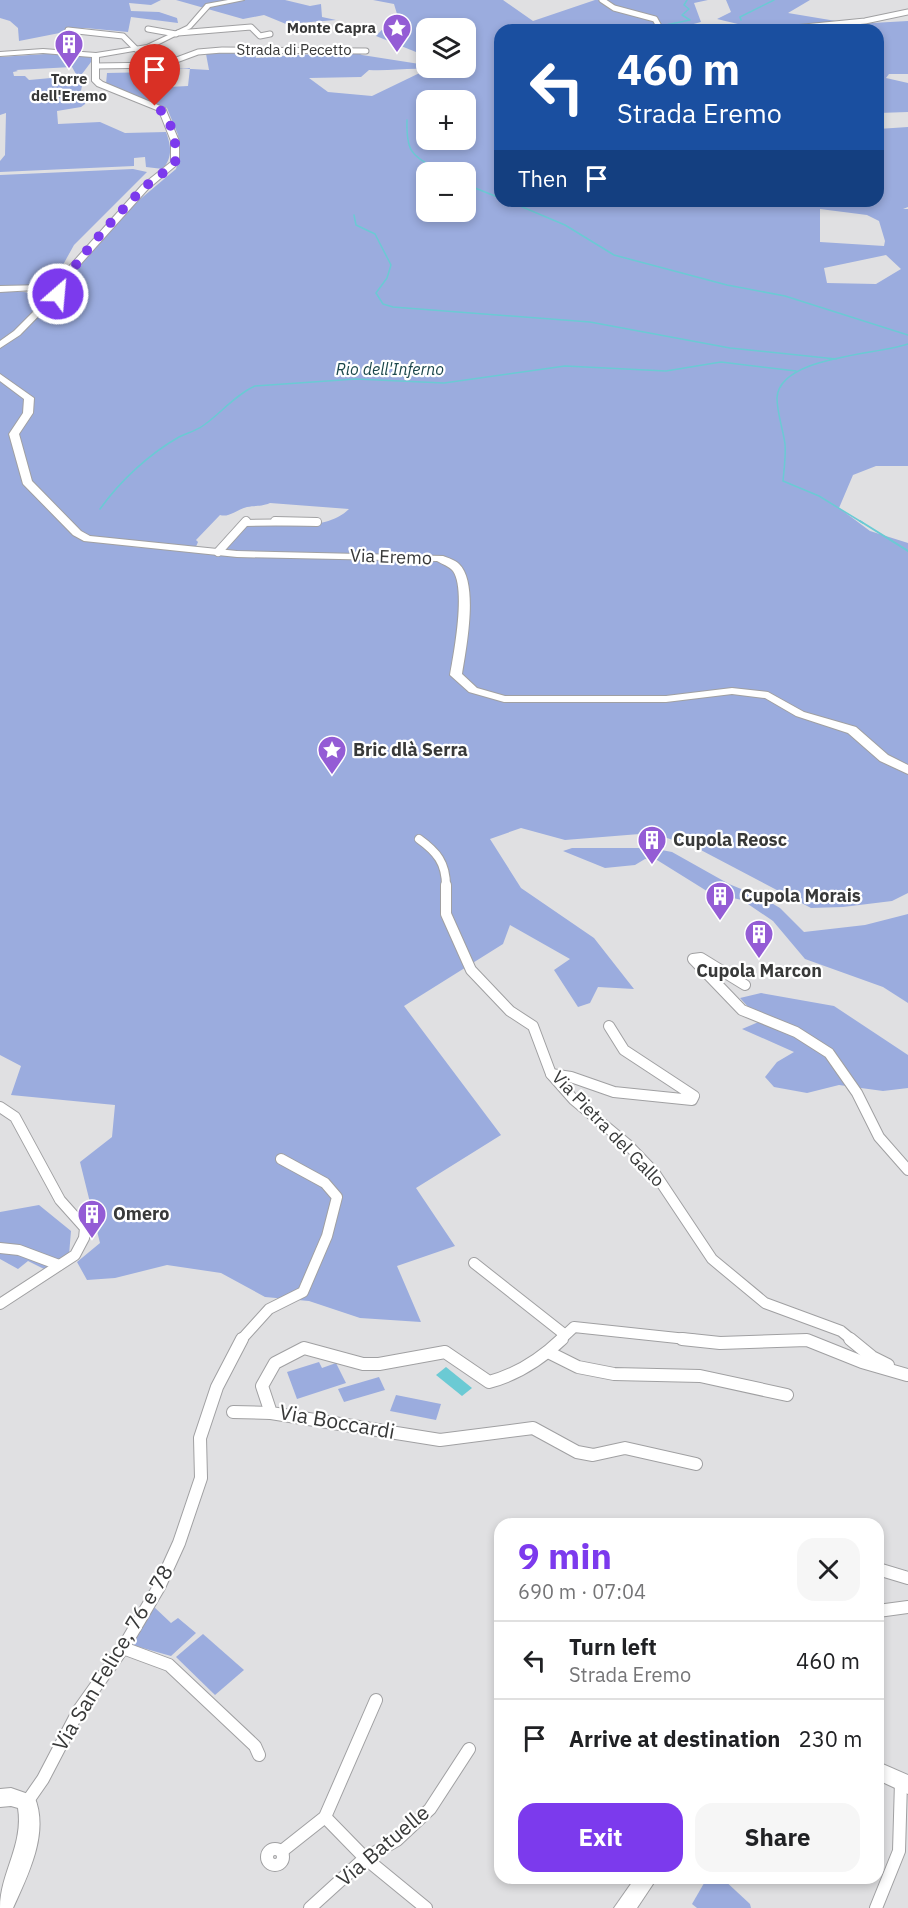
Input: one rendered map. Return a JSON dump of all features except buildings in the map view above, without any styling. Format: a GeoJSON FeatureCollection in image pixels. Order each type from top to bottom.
{"type":"FeatureCollection","features":[{"type":"Feature","properties":{"kind":"street","name":"Strada di Pecetto"},"geometry":{"type":"LineString","coordinates":[[0,54],[43,51],[96,55],[135,49],[163,42],[177,34],[195,21],[208,5],[241,0]]}},
{"type":"Feature","properties":{"kind":"street"},"geometry":{"type":"LineString","coordinates":[[602,0],[617,9],[650,17],[657,20],[659,24]]}},
{"type":"Feature","properties":{"kind":"street"},"geometry":{"type":"LineString","coordinates":[[835,24],[865,21],[908,12]]}},
{"type":"Feature","properties":{"kind":"street","name":"Strada di Pecetto"},"geometry":{"type":"LineString","coordinates":[[177,34],[251,27],[260,36],[270,34]]}},
{"type":"Feature","properties":{"kind":"street"},"geometry":{"type":"LineString","coordinates":[[148,29],[177,34]]}},
{"type":"Feature","properties":{"kind":"street"},"geometry":{"type":"LineString","coordinates":[[68,30],[123,36],[135,49]]}},
{"type":"Feature","properties":{"kind":"street","name":"Strada di Pecetto"},"geometry":{"type":"LineString","coordinates":[[95,66],[157,66],[177,62],[196,52],[221,50],[366,51]]}},
{"type":"Feature","properties":{"kind":"street"},"geometry":{"type":"LineString","coordinates":[[0,345],[21,330],[58,292],[68,274],[118,215],[145,187],[171,167],[176,156],[175,141],[165,114],[155,106],[100,84],[96,79],[96,55]]}},
{"type":"Feature","properties":{"kind":"street"},"geometry":{"type":"LineString","coordinates":[[39,310],[45,291],[68,274]]}},
{"type":"Feature","properties":{"kind":"street"},"geometry":{"type":"LineString","coordinates":[[0,289],[58,292]]}},
{"type":"Feature","properties":{"kind":"street","name":"Via Eremo"},"geometry":{"type":"LineString","coordinates":[[0,377],[29,398],[31,404],[29,414],[14,434],[27,482],[77,533],[96,542],[218,552],[439,558],[457,568],[464,584],[461,647],[456,675],[473,690],[504,699],[546,701],[666,699],[732,691],[768,695],[800,714],[852,730],[884,758],[908,770]]}},
{"type":"Feature","properties":{"kind":"street"},"geometry":{"type":"LineString","coordinates":[[218,552],[246,521],[317,522]]}},
{"type":"Feature","properties":{"kind":"street","name":"Via Pietra del Gallo"},"geometry":{"type":"LineString","coordinates":[[419,839],[442,859],[446,869],[446,914],[471,970],[510,1011],[533,1026],[551,1074],[574,1100],[627,1144],[654,1172],[712,1259],[765,1303],[841,1331],[872,1357],[908,1375]]}},
{"type":"Feature","properties":{"kind":"street"},"geometry":{"type":"LineString","coordinates":[[745,985],[701,958],[693,959],[742,1010],[796,1032],[827,1051],[857,1093],[879,1137],[908,1170]]}},
{"type":"Feature","properties":{"kind":"street"},"geometry":{"type":"LineString","coordinates":[[551,1074],[571,1077],[614,1092],[692,1100],[694,1096],[624,1050],[609,1026]]}},
{"type":"Feature","properties":{"kind":"street"},"geometry":{"type":"LineString","coordinates":[[0,1107],[15,1118],[60,1200],[85,1228],[84,1238],[75,1255],[0,1304]]}},
{"type":"Feature","properties":{"kind":"street","name":"Via San Felice, 76 e 78"},"geometry":{"type":"LineString","coordinates":[[27,1802],[44,1779],[79,1710],[123,1648],[159,1587],[197,1496],[201,1478],[200,1438],[221,1411],[217,1387],[241,1340],[269,1309],[303,1292],[310,1280],[336,1206],[337,1197],[332,1190],[281,1159]]}},
{"type":"Feature","properties":{"kind":"street"},"geometry":{"type":"LineString","coordinates":[[0,1248],[19,1250],[59,1265]]}},
{"type":"Feature","properties":{"kind":"street"},"geometry":{"type":"LineString","coordinates":[[474,1263],[564,1334],[574,1327],[720,1343],[807,1340],[862,1362],[908,1375]]}},
{"type":"Feature","properties":{"kind":"street","name":"Via Boccardi"},"geometry":{"type":"LineString","coordinates":[[564,1334],[548,1352],[505,1378],[489,1382],[445,1352],[379,1364],[363,1364],[304,1348],[275,1363],[262,1386],[271,1413],[440,1440],[486,1436],[533,1428],[593,1455],[625,1448],[696,1464]]}},
{"type":"Feature","properties":{"kind":"street"},"geometry":{"type":"LineString","coordinates":[[548,1352],[578,1367],[614,1374],[700,1376],[787,1395]]}},
{"type":"Feature","properties":{"kind":"street"},"geometry":{"type":"LineString","coordinates":[[221,1411],[271,1413]]}},
{"type":"Feature","properties":{"kind":"street"},"geometry":{"type":"LineString","coordinates":[[884,1571],[908,1578]]}},
{"type":"Feature","properties":{"kind":"street"},"geometry":{"type":"LineString","coordinates":[[884,1610],[908,1607]]}},
{"type":"Feature","properties":{"kind":"street"},"geometry":{"type":"LineString","coordinates":[[123,1648],[169,1665],[255,1746],[259,1755]]}},
{"type":"Feature","properties":{"kind":"street"},"geometry":{"type":"LineString","coordinates":[[282,1851],[325,1817],[376,1700]]}},
{"type":"Feature","properties":{"kind":"street","name":"Via Batuelle"},"geometry":{"type":"LineString","coordinates":[[310,1908],[365,1858],[397,1840],[430,1809],[469,1749]]}},
{"type":"Feature","properties":{"kind":"street"},"geometry":{"type":"LineString","coordinates":[[876,1908],[904,1845],[905,1784],[884,1774]]}},
{"type":"Feature","properties":{"kind":"street"},"geometry":{"type":"LineString","coordinates":[[0,1798],[11,1797],[27,1802],[31,1816],[30,1832],[17,1878],[2,1908]]}},
{"type":"Feature","properties":{"kind":"street"},"geometry":{"type":"LineString","coordinates":[[325,1817],[365,1858],[426,1908]]}},
{"type":"Feature","properties":{"kind":"street"},"geometry":{"type":"LineString","coordinates":[[624,1908],[642,1884]]}},
{"type":"Feature","properties":{"kind":"shaded area"},"geometry":{"type":"Polygon","coordinates":[[[0,0],[161,0],[151,5],[129,3],[131,11],[159,12],[177,18],[178,23],[131,17],[128,32],[85,28],[19,41],[18,28],[10,21],[0,18],[0,0]]]}},
{"type":"Feature","properties":{"kind":"shaded area"},"geometry":{"type":"Polygon","coordinates":[[[176,0],[285,0],[310,6],[321,4],[322,17],[336,20],[286,24],[264,15],[243,19],[176,0]]]}},
{"type":"Feature","properties":{"kind":"shaded area"},"geometry":{"type":"Polygon","coordinates":[[[373,0],[503,0],[533,21],[595,0],[708,0],[694,3],[701,22],[694,24],[494,24],[494,207],[884,207],[884,129],[908,127],[908,207],[903,209],[908,209],[908,466],[876,466],[853,475],[839,508],[870,531],[908,543],[908,893],[892,901],[811,908],[697,848],[652,833],[565,840],[521,828],[490,839],[521,888],[594,938],[634,989],[598,987],[590,1003],[578,1007],[554,970],[570,959],[510,925],[503,944],[404,1006],[501,1135],[416,1188],[455,1246],[397,1266],[421,1322],[360,1318],[309,1301],[265,1297],[221,1273],[167,1265],[115,1278],[87,1280],[77,1262],[100,1243],[80,1162],[112,1137],[115,1105],[11,1095],[21,1066],[0,1055],[0,291],[37,295],[40,302],[32,314],[52,306],[67,292],[64,284],[69,276],[119,217],[176,169],[180,153],[178,135],[167,108],[106,84],[107,73],[154,72],[149,88],[188,86],[190,69],[209,70],[206,54],[254,50],[256,58],[355,51],[362,55],[416,63],[416,69],[369,70],[361,77],[309,78],[328,92],[372,96],[416,75],[416,78],[476,78],[476,18],[416,18],[416,52],[376,36],[397,14],[394,4],[373,0]],[[820,209],[820,242],[884,246],[885,241],[879,221],[867,215],[820,209]],[[886,255],[824,268],[827,283],[876,284],[901,269],[886,255]],[[270,503],[247,507],[230,514],[220,515],[196,540],[198,542],[195,549],[134,544],[132,547],[226,551],[224,548],[245,523],[314,524],[339,516],[349,509],[270,503]]]}},
{"type":"Feature","properties":{"kind":"shaded area"},"geometry":{"type":"Polygon","coordinates":[[[726,0],[810,0],[788,13],[854,24],[738,24],[717,19],[731,12],[726,0]]]}},
{"type":"Feature","properties":{"kind":"shaded area"},"geometry":{"type":"Polygon","coordinates":[[[908,21],[908,74],[889,74],[886,78],[908,83],[908,112],[884,113],[884,24],[854,24],[908,21]]]}},
{"type":"Feature","properties":{"kind":"shaded area"},"geometry":{"type":"Polygon","coordinates":[[[61,53],[88,55],[92,57],[91,62],[82,74],[76,74],[72,67],[16,70],[18,71],[13,72],[14,76],[25,76],[29,80],[84,75],[81,91],[87,92],[85,104],[81,107],[57,111],[58,124],[100,122],[125,133],[166,132],[170,151],[163,169],[146,167],[145,157],[134,158],[134,166],[0,172],[0,161],[5,155],[6,113],[0,115],[0,57],[61,53]]]}},
{"type":"Feature","properties":{"kind":"shaded area"},"geometry":{"type":"Polygon","coordinates":[[[157,67],[180,68],[155,69],[157,67]]]}},
{"type":"Feature","properties":{"kind":"shaded area"},"geometry":{"type":"Polygon","coordinates":[[[133,169],[147,172],[74,245],[64,263],[44,286],[0,287],[0,175],[133,169]]]}},
{"type":"Feature","properties":{"kind":"shaded area"},"geometry":{"type":"Polygon","coordinates":[[[572,848],[651,848],[672,852],[729,884],[763,898],[780,908],[804,932],[865,925],[908,914],[908,1003],[883,987],[805,959],[773,921],[742,900],[710,893],[657,860],[645,859],[635,865],[605,868],[563,851],[572,848]]]}},
{"type":"Feature","properties":{"kind":"shaded area"},"geometry":{"type":"Polygon","coordinates":[[[761,993],[834,1006],[908,1055],[908,1088],[883,1091],[839,1085],[807,1093],[774,1087],[765,1077],[777,1062],[794,1052],[742,1029],[761,1021],[740,998],[761,993]]]}},
{"type":"Feature","properties":{"kind":"shaded area"},"geometry":{"type":"Polygon","coordinates":[[[39,1205],[71,1231],[69,1255],[44,1269],[28,1261],[18,1269],[0,1259],[0,1212],[39,1205]]]}},
{"type":"Feature","properties":{"kind":"shaded area"},"geometry":{"type":"Polygon","coordinates":[[[319,1362],[322,1368],[336,1363],[346,1383],[297,1399],[287,1372],[319,1362]]]}},
{"type":"Feature","properties":{"kind":"shaded area"},"geometry":{"type":"Polygon","coordinates":[[[446,1367],[472,1388],[462,1396],[436,1375],[446,1367]]]}},
{"type":"Feature","properties":{"kind":"shaded area"},"geometry":{"type":"Polygon","coordinates":[[[379,1377],[385,1390],[344,1402],[338,1389],[379,1377]]]}},
{"type":"Feature","properties":{"kind":"shaded area"},"geometry":{"type":"Polygon","coordinates":[[[396,1395],[441,1404],[436,1420],[390,1411],[396,1395]]]}},
{"type":"Feature","properties":{"kind":"shaded area"},"geometry":{"type":"Polygon","coordinates":[[[153,1606],[171,1623],[178,1618],[196,1633],[171,1656],[132,1645],[153,1606]]]}},
{"type":"Feature","properties":{"kind":"shaded area"},"geometry":{"type":"Polygon","coordinates":[[[203,1634],[244,1670],[215,1695],[176,1657],[203,1634]]]}},
{"type":"Feature","properties":{"kind":"shaded area"},"geometry":{"type":"Polygon","coordinates":[[[704,1884],[728,1884],[750,1904],[751,1908],[697,1908],[692,1904],[704,1884]]]}},
{"type":"Feature","properties":{"kind":"waterway"},"geometry":{"type":"LineString","coordinates":[[671,24],[690,20],[682,15],[689,9],[684,5],[687,0]]}},
{"type":"Feature","properties":{"kind":"waterway"},"geometry":{"type":"LineString","coordinates":[[741,20],[740,17],[774,0]]}},
{"type":"Feature","properties":{"kind":"waterway"},"geometry":{"type":"LineString","coordinates":[[407,120],[410,147],[413,153],[424,162]]}},
{"type":"Feature","properties":{"kind":"waterway"},"geometry":{"type":"LineString","coordinates":[[476,188],[494,196]]}},
{"type":"Feature","properties":{"kind":"waterway"},"geometry":{"type":"LineString","coordinates":[[522,207],[565,225],[614,255],[727,285],[785,296],[908,335]]}},
{"type":"Feature","properties":{"kind":"waterway"},"geometry":{"type":"LineString","coordinates":[[354,215],[356,225],[375,234],[391,265],[387,278],[376,293],[383,304],[393,307],[590,322],[730,348],[833,359]]}},
{"type":"Feature","properties":{"kind":"waterway"},"geometry":{"type":"LineString","coordinates":[[833,359],[908,344]]}},
{"type":"Feature","properties":{"kind":"waterway"},"geometry":{"type":"LineString","coordinates":[[833,359],[794,373],[782,384],[777,398],[785,444],[783,481],[819,496],[863,523]]}},
{"type":"Feature","properties":{"kind":"waterway","name":"Rio dell'Inferno"},"geometry":{"type":"LineString","coordinates":[[100,509],[126,478],[146,460],[179,437],[201,427],[241,394],[255,386],[356,379],[444,383],[565,366],[666,371],[721,362],[796,371]]}},
{"type":"Feature","properties":{"kind":"waterway"},"geometry":{"type":"LineString","coordinates":[[860,521],[908,551]]}},
{"type":"Feature","properties":{"kind":"place","name":"Monte Capra"},"geometry":{"type":"Point","coordinates":[397,54]}},
{"type":"Feature","properties":{"kind":"place","name":"Torre dell'Eremo"},"geometry":{"type":"Point","coordinates":[69,70]}},
{"type":"Feature","properties":{"kind":"place","name":"Bric dlà Serra"},"geometry":{"type":"Point","coordinates":[332,776]}},
{"type":"Feature","properties":{"kind":"place","name":"Cupola Reosc"},"geometry":{"type":"Point","coordinates":[652,866]}},
{"type":"Feature","properties":{"kind":"place","name":"Cupola Morais"},"geometry":{"type":"Point","coordinates":[720,922]}},
{"type":"Feature","properties":{"kind":"place","name":"Cupola Marcon"},"geometry":{"type":"Point","coordinates":[759,960]}},
{"type":"Feature","properties":{"kind":"place","name":"Omero"},"geometry":{"type":"Point","coordinates":[92,1240]}},
{"type":"Feature","properties":{"kind":"route"},"geometry":{"type":"LineString","coordinates":[[58,294],[63,291],[60,288],[68,274],[118,215],[145,187],[175,163],[175,141],[170,126],[165,114],[155,106]]}}]}
